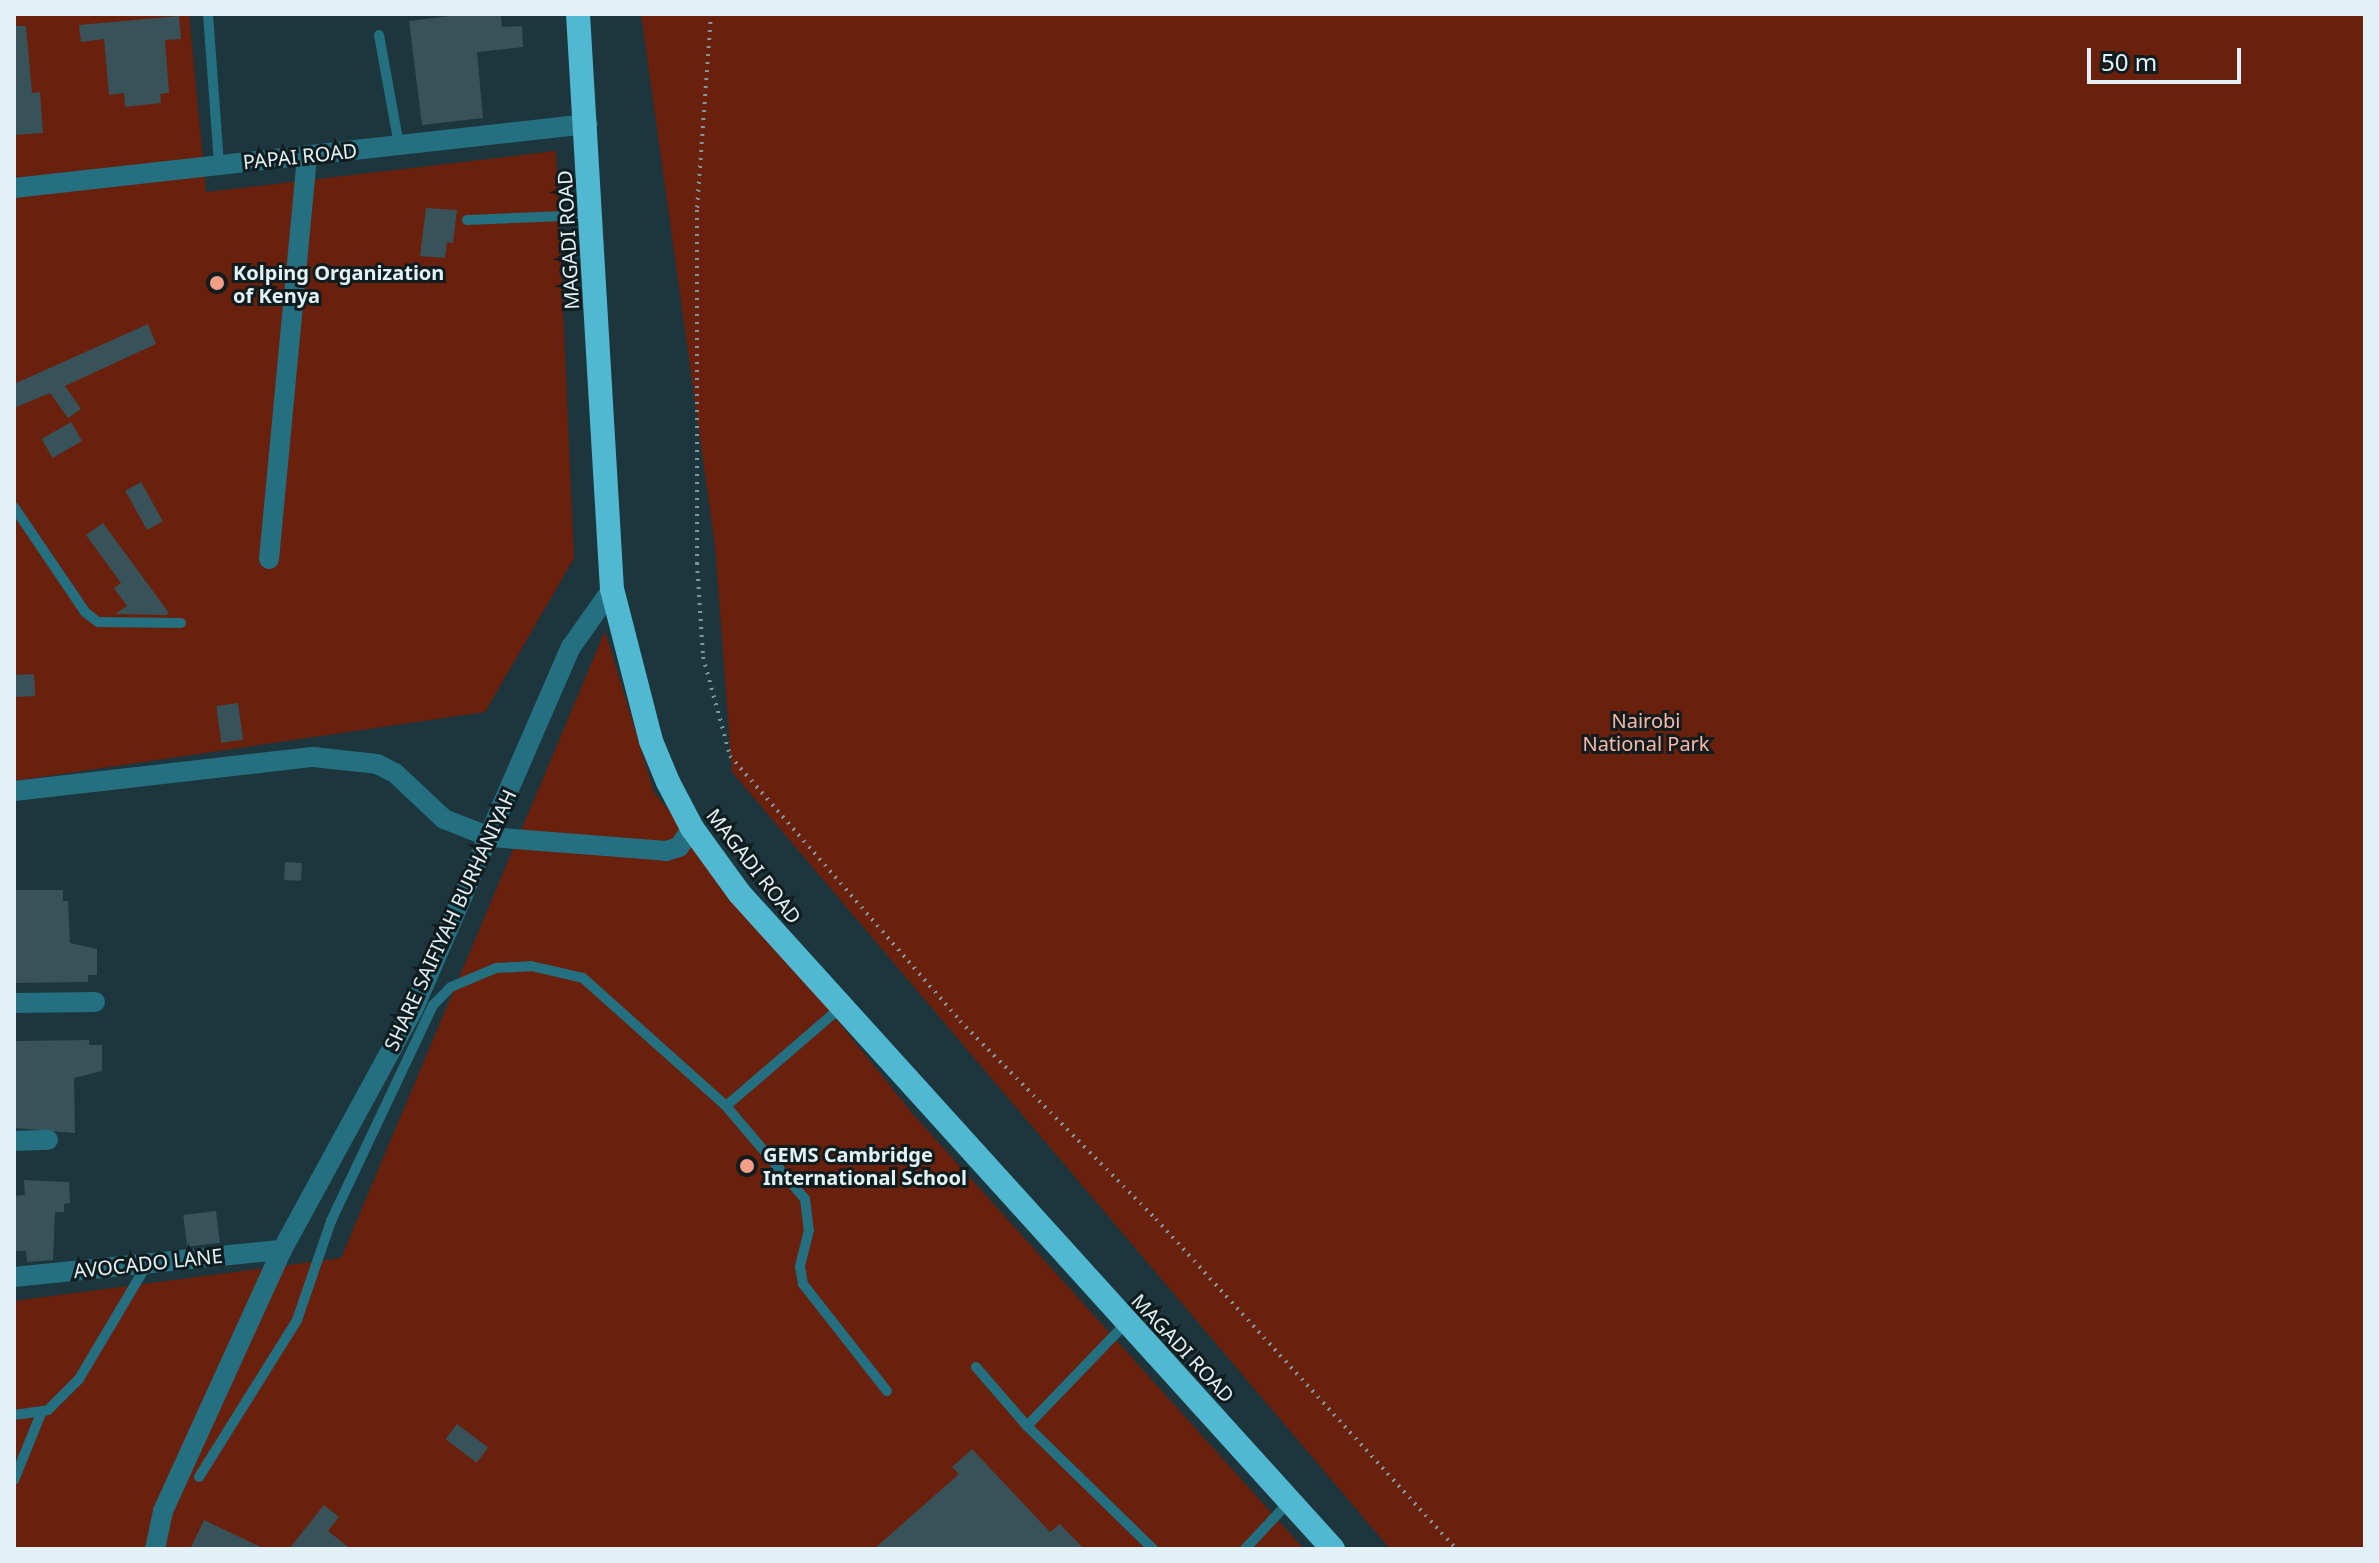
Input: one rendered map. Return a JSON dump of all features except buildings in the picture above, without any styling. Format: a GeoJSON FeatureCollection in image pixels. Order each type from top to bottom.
{"type":"FeatureCollection","features":[{"type":"Feature","properties":{"kind":"highway","name":"MAGADI ROAD"},"geometry":{"type":"LineString","coordinates":[[578,14],[587,124],[612,589],[651,741],[692,828],[739,893],[840,1008],[1333,1549]]}},
{"type":"Feature","properties":{"kind":"street","name":"PAPAI ROAD"},"geometry":{"type":"LineString","coordinates":[[14,188],[587,124]]}},
{"type":"Feature","properties":{"kind":"street"},"geometry":{"type":"LineString","coordinates":[[269,559],[307,155]]}},
{"type":"Feature","properties":{"kind":"street","name":"SHARE SAIFIYAH BURHANIYAH"},"geometry":{"type":"LineString","coordinates":[[152,1549],[163,1511],[282,1250],[413,1010],[571,647],[612,589]]}},
{"type":"Feature","properties":{"kind":"street"},"geometry":{"type":"LineString","coordinates":[[14,791],[258,760],[354,759],[395,773],[435,813],[490,837],[666,851],[679,847],[692,828]]}},
{"type":"Feature","properties":{"kind":"street"},"geometry":{"type":"LineString","coordinates":[[14,1003],[95,1002]]}},
{"type":"Feature","properties":{"kind":"street"},"geometry":{"type":"LineString","coordinates":[[14,1141],[48,1140]]}},
{"type":"Feature","properties":{"kind":"street","name":"AVOCADO LANE"},"geometry":{"type":"LineString","coordinates":[[14,1277],[282,1250]]}},
{"type":"Feature","properties":{"kind":"lane"},"geometry":{"type":"LineString","coordinates":[[208,14],[219,165]]}},
{"type":"Feature","properties":{"kind":"lane"},"geometry":{"type":"LineString","coordinates":[[379,35],[399,145]]}},
{"type":"Feature","properties":{"kind":"lane"},"geometry":{"type":"LineString","coordinates":[[467,220],[591,214]]}},
{"type":"Feature","properties":{"kind":"lane"},"geometry":{"type":"LineString","coordinates":[[14,507],[85,612],[98,622],[181,623]]}},
{"type":"Feature","properties":{"kind":"lane"},"geometry":{"type":"LineString","coordinates":[[199,1477],[297,1320],[331,1221],[433,1005],[451,987],[496,968],[531,966],[583,978],[726,1106],[805,1199],[809,1230],[800,1267],[803,1284],[887,1391]]}},
{"type":"Feature","properties":{"kind":"lane"},"geometry":{"type":"LineString","coordinates":[[726,1106],[840,1008]]}},
{"type":"Feature","properties":{"kind":"lane"},"geometry":{"type":"LineString","coordinates":[[14,1480],[42,1411],[79,1379],[148,1263]]}},
{"type":"Feature","properties":{"kind":"lane"},"geometry":{"type":"LineString","coordinates":[[1027,1426],[1127,1322]]}},
{"type":"Feature","properties":{"kind":"lane"},"geometry":{"type":"LineString","coordinates":[[976,1367],[1027,1426],[1153,1549]]}},
{"type":"Feature","properties":{"kind":"lane"},"geometry":{"type":"LineString","coordinates":[[14,1415],[42,1411]]}},
{"type":"Feature","properties":{"kind":"lane"},"geometry":{"type":"LineString","coordinates":[[1245,1549],[1291,1501]]}},
{"type":"Feature","properties":{"kind":"path"},"geometry":{"type":"LineString","coordinates":[[711,14],[697,210],[697,563],[703,657],[730,756],[960,1021],[1156,1219],[1456,1549]]}},
{"type":"Feature","properties":{"kind":"green space"},"geometry":{"type":"Polygon","coordinates":[[[14,14],[189,14],[206,192],[556,151],[574,558],[485,712],[14,781],[14,14]]]}},
{"type":"Feature","properties":{"kind":"green space","name":"Nairobi National Park"},"geometry":{"type":"Polygon","coordinates":[[[641,14],[2365,14],[2365,1549],[1390,1549],[732,772],[715,546],[641,14]]]}},
{"type":"Feature","properties":{"kind":"green space"},"geometry":{"type":"Polygon","coordinates":[[[605,631],[654,792],[912,1113],[1304,1549],[14,1549],[14,1301],[341,1258],[605,631]]]}},
{"type":"Feature","properties":{"kind":"place","name":"Kolping Organization of Kenya"},"geometry":{"type":"Point","coordinates":[217,283]}},
{"type":"Feature","properties":{"kind":"place","name":"GEMS Cambridge International School"},"geometry":{"type":"Point","coordinates":[747,1166]}}]}
